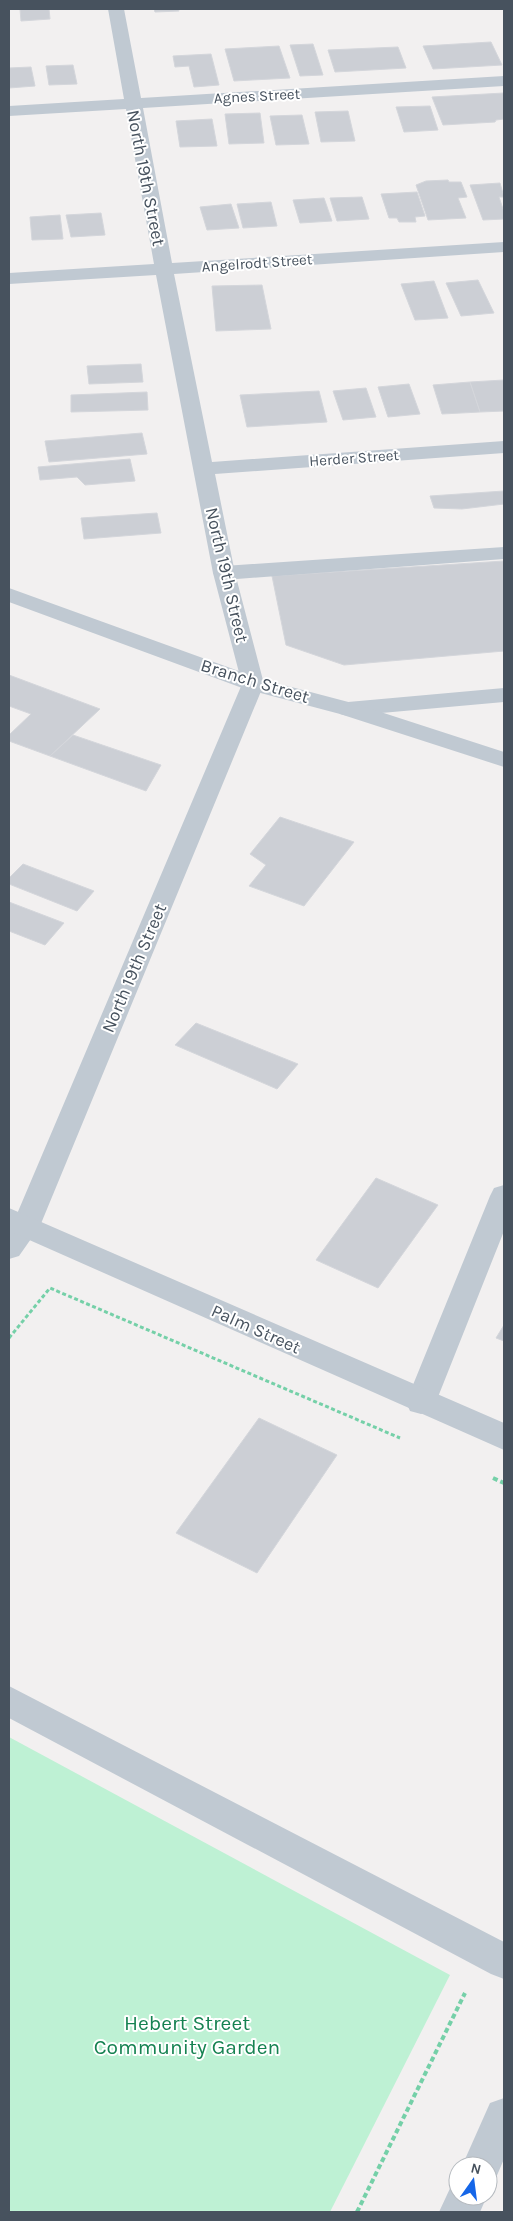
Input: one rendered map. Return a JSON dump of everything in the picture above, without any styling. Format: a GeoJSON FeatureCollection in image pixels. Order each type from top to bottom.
{"type":"FeatureCollection","features":[{"type":"Feature","properties":{"kind":"street","name":"North 19th Street"},"geometry":{"type":"LineString","coordinates":[[14,1231],[253,684],[224,573],[132,104],[116,9]]}},
{"type":"Feature","properties":{"kind":"street","name":"Agnes Street"},"geometry":{"type":"LineString","coordinates":[[9,111],[504,81]]}},
{"type":"Feature","properties":{"kind":"street","name":"Angelrodt Street"},"geometry":{"type":"LineString","coordinates":[[9,279],[504,247]]}},
{"type":"Feature","properties":{"kind":"street","name":"Herder Street"},"geometry":{"type":"LineString","coordinates":[[204,469],[504,447]]}},
{"type":"Feature","properties":{"kind":"street"},"geometry":{"type":"LineString","coordinates":[[224,573],[504,553]]}},
{"type":"Feature","properties":{"kind":"street","name":"Branch Street"},"geometry":{"type":"LineString","coordinates":[[9,594],[253,684],[348,708],[504,760]]}},
{"type":"Feature","properties":{"kind":"street"},"geometry":{"type":"LineString","coordinates":[[348,708],[504,695]]}},
{"type":"Feature","properties":{"kind":"street"},"geometry":{"type":"LineString","coordinates":[[421,1402],[504,1196]]}},
{"type":"Feature","properties":{"kind":"street","name":"Palm Street"},"geometry":{"type":"LineString","coordinates":[[14,1231],[504,1437]]}},
{"type":"Feature","properties":{"kind":"street"},"geometry":{"type":"LineString","coordinates":[[9,1701],[495,1956]]}},
{"type":"Feature","properties":{"kind":"street"},"geometry":{"type":"LineString","coordinates":[[486,2156],[504,2117]]}},
{"type":"Feature","properties":{"kind":"path"},"geometry":{"type":"LineString","coordinates":[[9,1338],[50,1288],[404,1440]]}},
{"type":"Feature","properties":{"kind":"path"},"geometry":{"type":"LineString","coordinates":[[486,1475],[504,1483]]}},
{"type":"Feature","properties":{"kind":"path"},"geometry":{"type":"LineString","coordinates":[[356,2212],[495,1956]]}},
{"type":"Feature","properties":{"kind":"green space","name":"Hebert Street Community Garden"},"geometry":{"type":"Polygon","coordinates":[[[9,1737],[450,1975],[330,2212],[9,2212],[9,1737]]]}},
{"type":"Feature","properties":{"kind":"building"},"geometry":{"type":"Polygon","coordinates":[[[20,9],[49,9],[50,19],[21,21],[20,9]]]}},
{"type":"Feature","properties":{"kind":"building"},"geometry":{"type":"Polygon","coordinates":[[[154,9],[178,9],[179,11],[155,12],[154,9]]]}},
{"type":"Feature","properties":{"kind":"building"},"geometry":{"type":"Polygon","coordinates":[[[491,42],[502,65],[433,69],[423,46],[491,42]]]}},
{"type":"Feature","properties":{"kind":"building"},"geometry":{"type":"Polygon","coordinates":[[[313,44],[323,75],[300,76],[290,45],[313,44]]]}},
{"type":"Feature","properties":{"kind":"building"},"geometry":{"type":"Polygon","coordinates":[[[279,46],[290,78],[234,81],[225,49],[279,46]]]}},
{"type":"Feature","properties":{"kind":"building"},"geometry":{"type":"Polygon","coordinates":[[[398,47],[406,68],[335,72],[328,50],[398,47]]]}},
{"type":"Feature","properties":{"kind":"building"},"geometry":{"type":"Polygon","coordinates":[[[211,54],[219,85],[194,87],[189,66],[175,67],[173,56],[211,54]]]}},
{"type":"Feature","properties":{"kind":"building"},"geometry":{"type":"Polygon","coordinates":[[[73,65],[77,84],[49,85],[46,66],[73,65]]]}},
{"type":"Feature","properties":{"kind":"building"},"geometry":{"type":"Polygon","coordinates":[[[31,67],[35,86],[9,88],[9,68],[31,67]]]}},
{"type":"Feature","properties":{"kind":"building"},"geometry":{"type":"Polygon","coordinates":[[[504,93],[504,119],[496,120],[495,122],[443,125],[432,97],[504,93]]]}},
{"type":"Feature","properties":{"kind":"building"},"geometry":{"type":"Polygon","coordinates":[[[430,106],[438,130],[404,132],[396,107],[430,106]]]}},
{"type":"Feature","properties":{"kind":"building"},"geometry":{"type":"Polygon","coordinates":[[[348,111],[355,141],[321,142],[315,112],[348,111]]]}},
{"type":"Feature","properties":{"kind":"building"},"geometry":{"type":"Polygon","coordinates":[[[260,113],[264,143],[229,144],[225,114],[260,113]]]}},
{"type":"Feature","properties":{"kind":"building"},"geometry":{"type":"Polygon","coordinates":[[[302,115],[309,144],[276,145],[270,116],[302,115]]]}},
{"type":"Feature","properties":{"kind":"building"},"geometry":{"type":"Polygon","coordinates":[[[212,119],[217,146],[180,147],[176,121],[212,119]]]}},
{"type":"Feature","properties":{"kind":"building"},"geometry":{"type":"Polygon","coordinates":[[[448,180],[449,182],[461,182],[467,197],[458,198],[466,218],[428,220],[416,185],[426,181],[448,180]]]}},
{"type":"Feature","properties":{"kind":"building"},"geometry":{"type":"Polygon","coordinates":[[[500,183],[504,197],[499,197],[504,212],[504,219],[483,220],[470,185],[500,183]]]}},
{"type":"Feature","properties":{"kind":"building"},"geometry":{"type":"Polygon","coordinates":[[[417,192],[425,216],[415,217],[416,222],[399,222],[397,218],[389,218],[381,194],[417,192]]]}},
{"type":"Feature","properties":{"kind":"building"},"geometry":{"type":"Polygon","coordinates":[[[362,197],[369,219],[337,221],[330,198],[362,197]]]}},
{"type":"Feature","properties":{"kind":"building"},"geometry":{"type":"Polygon","coordinates":[[[324,198],[332,221],[300,223],[293,200],[324,198]]]}},
{"type":"Feature","properties":{"kind":"building"},"geometry":{"type":"Polygon","coordinates":[[[271,202],[277,226],[243,228],[237,204],[271,202]]]}},
{"type":"Feature","properties":{"kind":"building"},"geometry":{"type":"Polygon","coordinates":[[[231,204],[239,228],[207,230],[200,207],[231,204]]]}},
{"type":"Feature","properties":{"kind":"building"},"geometry":{"type":"Polygon","coordinates":[[[101,213],[105,235],[71,237],[66,215],[101,213]]]}},
{"type":"Feature","properties":{"kind":"building"},"geometry":{"type":"Polygon","coordinates":[[[60,215],[63,239],[32,240],[30,217],[60,215]]]}},
{"type":"Feature","properties":{"kind":"building"},"geometry":{"type":"Polygon","coordinates":[[[478,280],[494,313],[461,316],[446,283],[478,280]]]}},
{"type":"Feature","properties":{"kind":"building"},"geometry":{"type":"Polygon","coordinates":[[[434,281],[448,318],[415,320],[401,284],[434,281]]]}},
{"type":"Feature","properties":{"kind":"building"},"geometry":{"type":"Polygon","coordinates":[[[262,285],[271,329],[216,331],[212,286],[262,285]]]}},
{"type":"Feature","properties":{"kind":"building"},"geometry":{"type":"Polygon","coordinates":[[[141,364],[143,382],[89,384],[87,366],[141,364]]]}},
{"type":"Feature","properties":{"kind":"building"},"geometry":{"type":"Polygon","coordinates":[[[504,380],[504,411],[480,412],[470,382],[504,380]]]}},
{"type":"Feature","properties":{"kind":"building"},"geometry":{"type":"Polygon","coordinates":[[[470,382],[480,412],[442,414],[433,385],[470,382]]]}},
{"type":"Feature","properties":{"kind":"building"},"geometry":{"type":"Polygon","coordinates":[[[409,384],[420,414],[388,417],[378,387],[409,384]]]}},
{"type":"Feature","properties":{"kind":"building"},"geometry":{"type":"Polygon","coordinates":[[[366,388],[376,417],[343,420],[333,391],[366,388]]]}},
{"type":"Feature","properties":{"kind":"building"},"geometry":{"type":"Polygon","coordinates":[[[319,391],[327,422],[247,427],[240,395],[319,391]]]}},
{"type":"Feature","properties":{"kind":"building"},"geometry":{"type":"Polygon","coordinates":[[[147,392],[148,410],[71,412],[71,395],[147,392]]]}},
{"type":"Feature","properties":{"kind":"building"},"geometry":{"type":"Polygon","coordinates":[[[142,433],[147,454],[49,462],[45,441],[142,433]]]}},
{"type":"Feature","properties":{"kind":"building"},"geometry":{"type":"Polygon","coordinates":[[[130,459],[135,481],[85,485],[77,477],[40,480],[38,467],[130,459]]]}},
{"type":"Feature","properties":{"kind":"building"},"geometry":{"type":"Polygon","coordinates":[[[504,491],[504,504],[462,509],[434,508],[430,496],[504,491]]]}},
{"type":"Feature","properties":{"kind":"building"},"geometry":{"type":"Polygon","coordinates":[[[157,513],[161,533],[84,539],[81,518],[157,513]]]}},
{"type":"Feature","properties":{"kind":"building"},"geometry":{"type":"Polygon","coordinates":[[[504,561],[504,651],[344,665],[286,645],[272,576],[504,561]]]}},
{"type":"Feature","properties":{"kind":"building"},"geometry":{"type":"Polygon","coordinates":[[[9,675],[100,709],[50,756],[9,741],[9,735],[31,714],[9,706],[9,675]]]}},
{"type":"Feature","properties":{"kind":"building"},"geometry":{"type":"Polygon","coordinates":[[[73,735],[161,765],[146,791],[50,756],[73,735]]]}},
{"type":"Feature","properties":{"kind":"building"},"geometry":{"type":"Polygon","coordinates":[[[280,817],[354,842],[304,906],[249,886],[266,865],[250,854],[280,817]]]}},
{"type":"Feature","properties":{"kind":"building"},"geometry":{"type":"Polygon","coordinates":[[[23,864],[94,891],[77,911],[9,884],[9,878],[23,864]]]}},
{"type":"Feature","properties":{"kind":"building"},"geometry":{"type":"Polygon","coordinates":[[[9,902],[64,923],[45,945],[9,931],[9,902]]]}},
{"type":"Feature","properties":{"kind":"building"},"geometry":{"type":"Polygon","coordinates":[[[196,1023],[298,1064],[277,1089],[175,1045],[196,1023]]]}},
{"type":"Feature","properties":{"kind":"building"},"geometry":{"type":"Polygon","coordinates":[[[376,1178],[438,1205],[378,1288],[316,1260],[376,1178]]]}},
{"type":"Feature","properties":{"kind":"building"},"geometry":{"type":"Polygon","coordinates":[[[504,1325],[504,1341],[496,1338],[504,1325]]]}},
{"type":"Feature","properties":{"kind":"building"},"geometry":{"type":"Polygon","coordinates":[[[259,1418],[337,1455],[257,1573],[176,1533],[259,1418]]]}}]}
